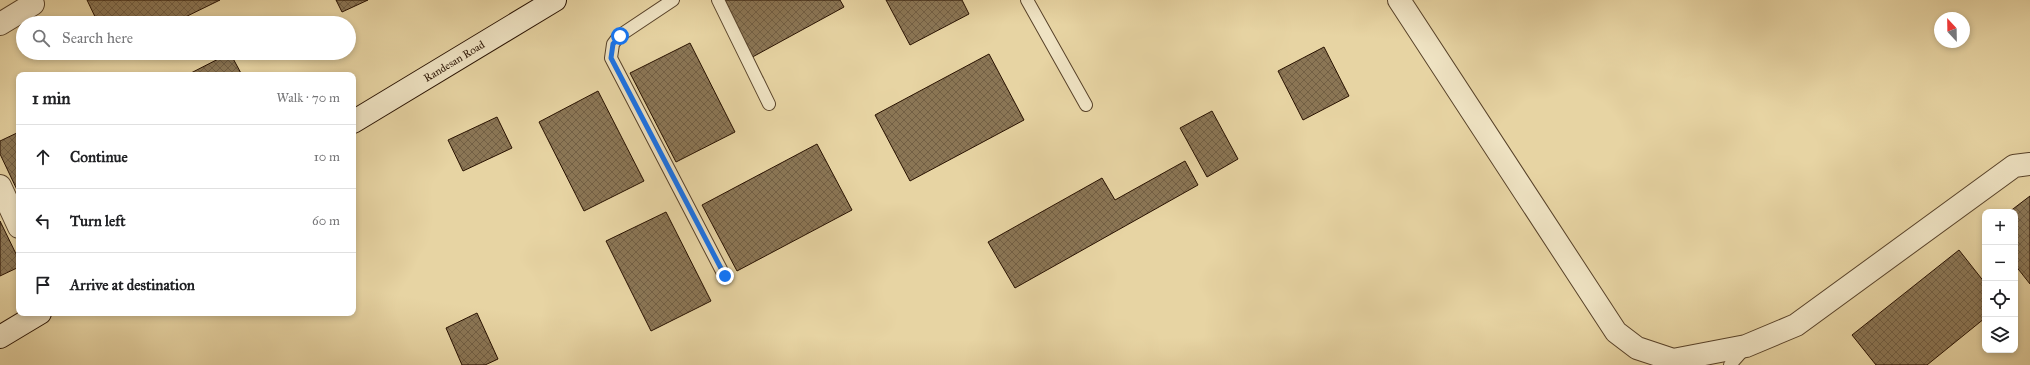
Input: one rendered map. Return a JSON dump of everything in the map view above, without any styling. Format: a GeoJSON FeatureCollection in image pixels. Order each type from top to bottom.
{"type":"FeatureCollection","features":[{"type":"Feature","properties":{"kind":"street","name":"Randesan Road"},"geometry":{"type":"LineString","coordinates":[[356,120],[555,0]]}},
{"type":"Feature","properties":{"kind":"street"},"geometry":{"type":"LineString","coordinates":[[1399,0],[1616,332],[1637,348],[1673,360],[1746,346],[1796,326],[2014,166],[2030,164]]}},
{"type":"Feature","properties":{"kind":"street"},"geometry":{"type":"LineString","coordinates":[[0,24],[33,4]]}},
{"type":"Feature","properties":{"kind":"street"},"geometry":{"type":"LineString","coordinates":[[0,186],[16,221]]}},
{"type":"Feature","properties":{"kind":"street"},"geometry":{"type":"LineString","coordinates":[[0,337],[35,316]]}},
{"type":"Feature","properties":{"kind":"lane"},"geometry":{"type":"LineString","coordinates":[[673,0],[620,36],[613,44],[611,58],[725,276]]}},
{"type":"Feature","properties":{"kind":"lane"},"geometry":{"type":"LineString","coordinates":[[718,0],[769,104]]}},
{"type":"Feature","properties":{"kind":"lane"},"geometry":{"type":"LineString","coordinates":[[1027,0],[1086,105]]}},
{"type":"Feature","properties":{"kind":"lane"},"geometry":{"type":"LineString","coordinates":[[1730,365],[1746,346]]}},
{"type":"Feature","properties":{"kind":"building"},"geometry":{"type":"Polygon","coordinates":[[[87,0],[220,0],[187,16],[95,16],[87,0]]]}},
{"type":"Feature","properties":{"kind":"building"},"geometry":{"type":"Polygon","coordinates":[[[336,0],[368,0],[342,12],[336,0]]]}},
{"type":"Feature","properties":{"kind":"building"},"geometry":{"type":"Polygon","coordinates":[[[717,0],[840,0],[844,7],[747,60],[717,0]]]}},
{"type":"Feature","properties":{"kind":"building"},"geometry":{"type":"Polygon","coordinates":[[[886,0],[962,0],[969,14],[910,45],[886,0]]]}},
{"type":"Feature","properties":{"kind":"building"},"geometry":{"type":"Polygon","coordinates":[[[690,43],[735,132],[676,162],[630,73],[690,43]]]}},
{"type":"Feature","properties":{"kind":"building"},"geometry":{"type":"Polygon","coordinates":[[[1324,47],[1349,96],[1303,120],[1278,71],[1324,47]]]}},
{"type":"Feature","properties":{"kind":"building"},"geometry":{"type":"Polygon","coordinates":[[[989,54],[1024,120],[910,181],[875,115],[989,54]]]}},
{"type":"Feature","properties":{"kind":"building"},"geometry":{"type":"Polygon","coordinates":[[[216,60],[234,60],[240,72],[193,72],[216,60]]]}},
{"type":"Feature","properties":{"kind":"building"},"geometry":{"type":"Polygon","coordinates":[[[598,91],[644,181],[584,211],[539,122],[598,91]]]}},
{"type":"Feature","properties":{"kind":"building"},"geometry":{"type":"Polygon","coordinates":[[[1212,111],[1238,159],[1207,177],[1180,128],[1212,111]]]}},
{"type":"Feature","properties":{"kind":"building"},"geometry":{"type":"Polygon","coordinates":[[[497,117],[512,148],[463,171],[448,140],[497,117]]]}},
{"type":"Feature","properties":{"kind":"building"},"geometry":{"type":"Polygon","coordinates":[[[16,133],[16,188],[0,154],[0,141],[16,133]]]}},
{"type":"Feature","properties":{"kind":"building"},"geometry":{"type":"Polygon","coordinates":[[[817,144],[852,210],[737,271],[702,205],[817,144]]]}},
{"type":"Feature","properties":{"kind":"building"},"geometry":{"type":"Polygon","coordinates":[[[1185,161],[1198,185],[1015,288],[988,242],[1102,178],[1115,200],[1185,161]]]}},
{"type":"Feature","properties":{"kind":"building"},"geometry":{"type":"Polygon","coordinates":[[[2030,196],[2030,284],[2018,269],[2018,209],[2013,209],[2030,196]]]}},
{"type":"Feature","properties":{"kind":"building"},"geometry":{"type":"Polygon","coordinates":[[[666,212],[711,301],[651,331],[606,241],[666,212]]]}},
{"type":"Feature","properties":{"kind":"building"},"geometry":{"type":"Polygon","coordinates":[[[0,221],[16,254],[16,268],[0,276],[0,221]]]}},
{"type":"Feature","properties":{"kind":"building"},"geometry":{"type":"Polygon","coordinates":[[[1959,250],[1982,279],[1982,320],[1927,365],[1876,365],[1852,335],[1959,250]]]}},
{"type":"Feature","properties":{"kind":"building"},"geometry":{"type":"Polygon","coordinates":[[[477,313],[498,359],[485,365],[462,365],[446,328],[477,313]]]}},
{"type":"Feature","properties":{"kind":"route"},"geometry":{"type":"LineString","coordinates":[[620,36],[613,44],[611,58],[725,276]]}}]}
